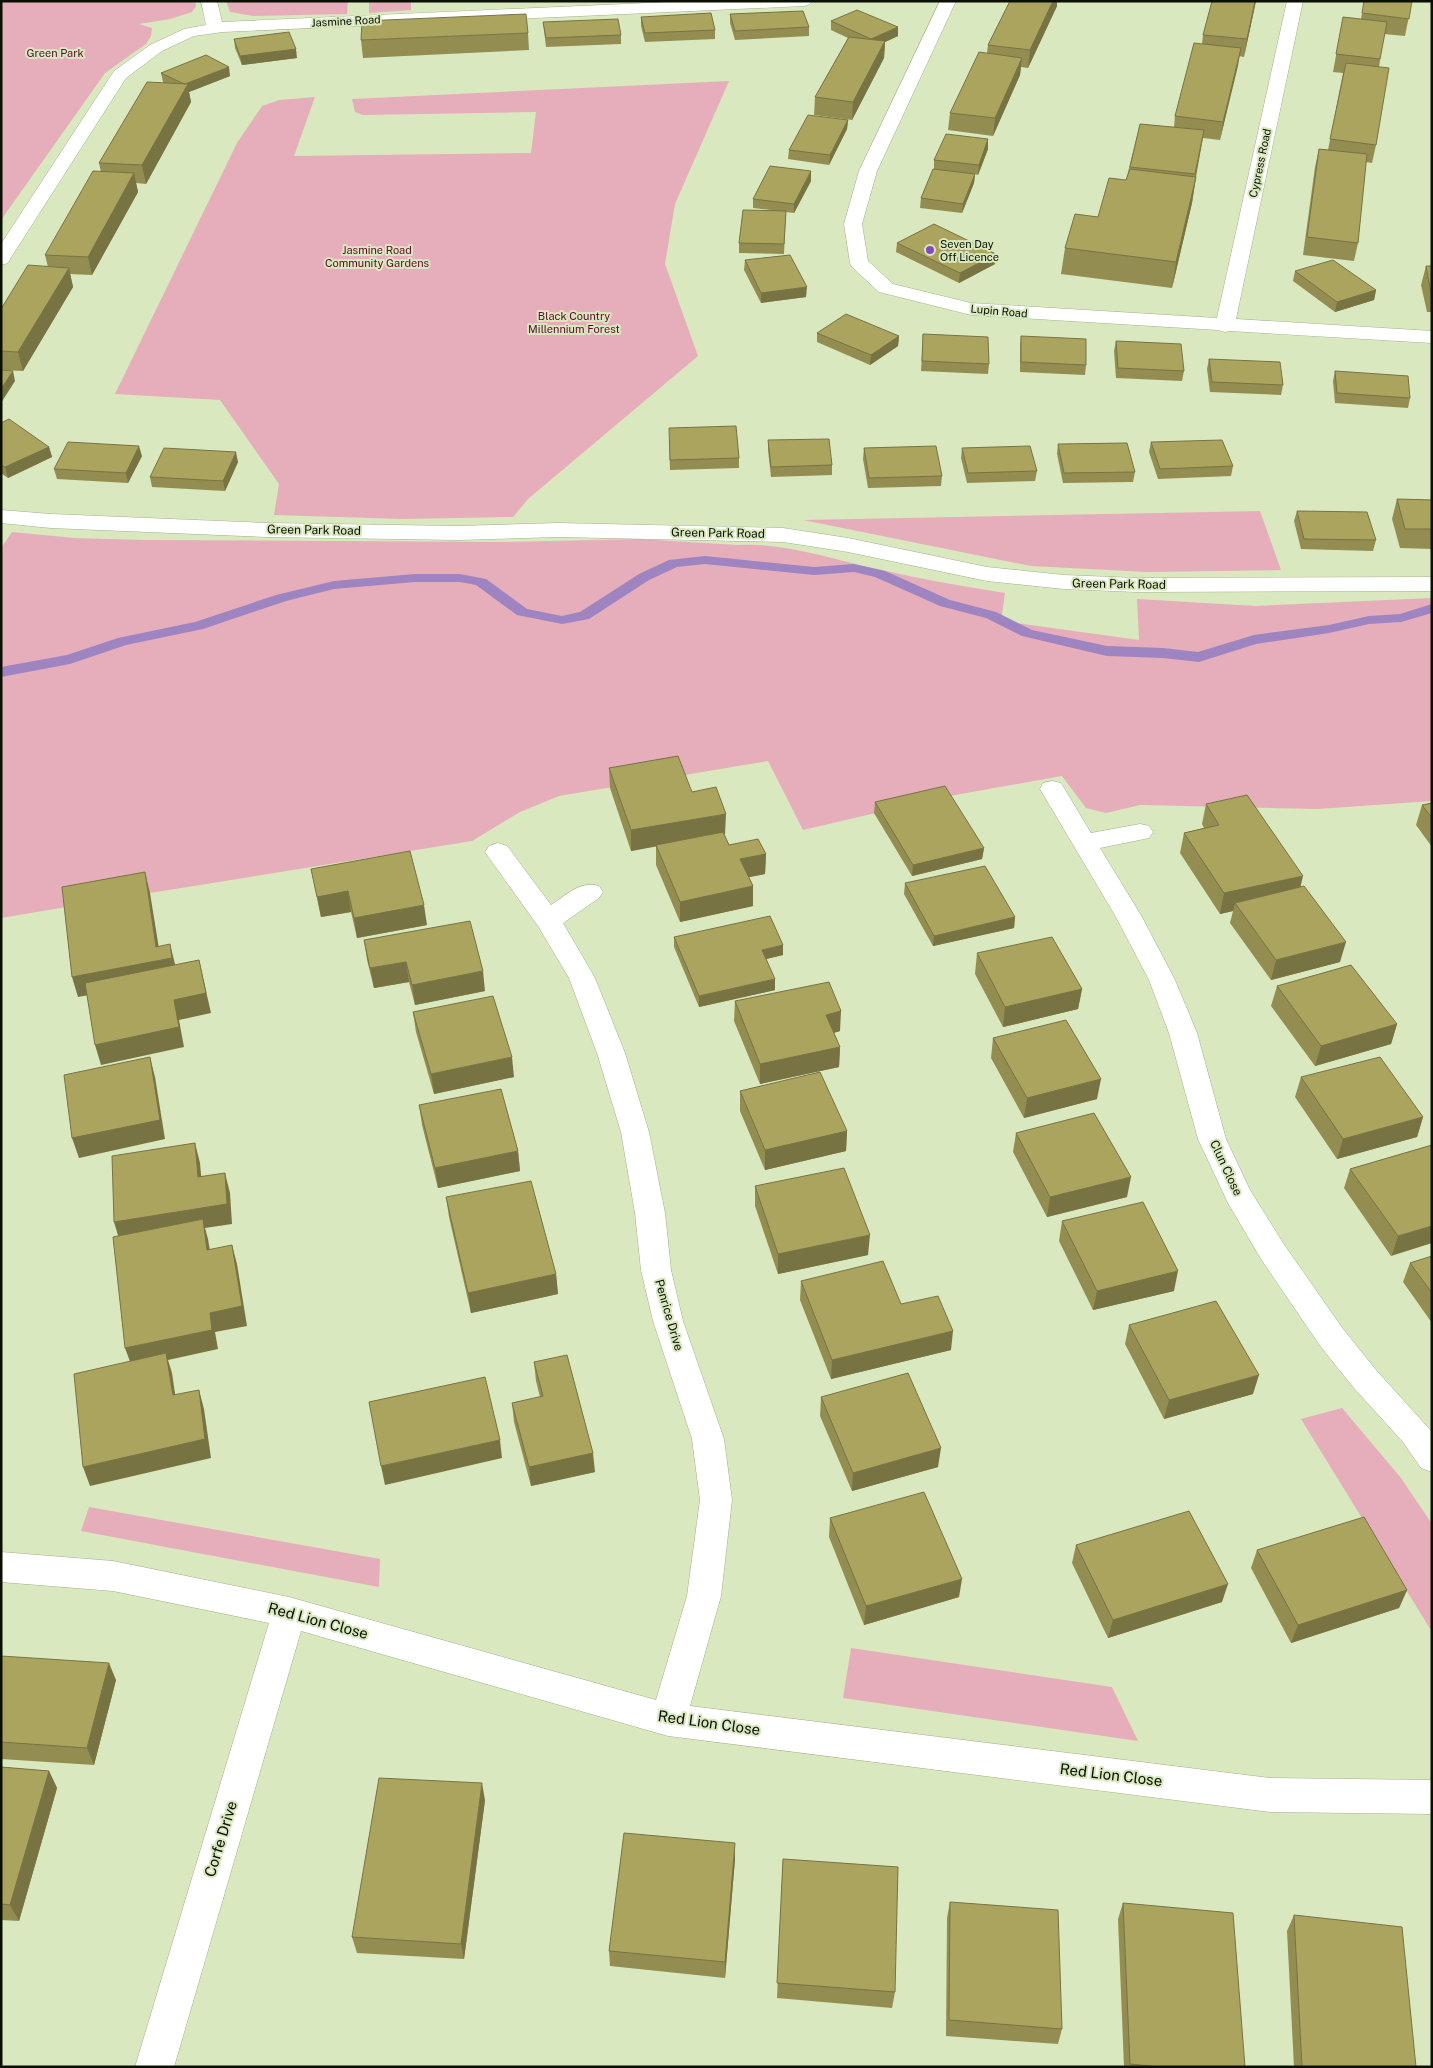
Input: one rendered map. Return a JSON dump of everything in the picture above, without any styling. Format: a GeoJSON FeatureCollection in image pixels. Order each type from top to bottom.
{"type":"FeatureCollection","features":[{"type":"Feature","properties":{"kind":"street"},"geometry":{"type":"LineString","coordinates":[[209,1],[215,28]]}},
{"type":"Feature","properties":{"kind":"street","name":"Jasmine Road"},"geometry":{"type":"LineString","coordinates":[[1,259],[120,75],[156,48],[190,32],[215,28],[804,1]]}},
{"type":"Feature","properties":{"kind":"street","name":"Lupin Road"},"geometry":{"type":"LineString","coordinates":[[948,1],[868,171],[853,224],[859,263],[886,288],[972,309],[1225,326],[1432,337]]}},
{"type":"Feature","properties":{"kind":"street","name":"Cypress Road"},"geometry":{"type":"LineString","coordinates":[[1225,326],[1295,1]]}},
{"type":"Feature","properties":{"kind":"street","name":"Green Park Road"},"geometry":{"type":"LineString","coordinates":[[1,516],[51,521],[267,530],[458,533],[558,530],[782,535],[848,545],[987,574],[1064,582],[1136,585],[1432,584]]}},
{"type":"Feature","properties":{"kind":"street","name":"Clun Close"},"geometry":{"type":"LineString","coordinates":[[1052,789],[1129,917],[1162,980],[1184,1033],[1212,1138],[1238,1195],[1272,1252],[1332,1338],[1414,1432],[1432,1458]]}},
{"type":"Feature","properties":{"kind":"street"},"geometry":{"type":"LineString","coordinates":[[1085,843],[1140,832]]}},
{"type":"Feature","properties":{"kind":"street","name":"Penrice Drive"},"geometry":{"type":"LineString","coordinates":[[498,852],[548,920],[582,978],[611,1054],[635,1132],[650,1212],[656,1270],[668,1321],[708,1439],[716,1500],[704,1596],[668,1720]]}},
{"type":"Feature","properties":{"kind":"street"},"geometry":{"type":"LineString","coordinates":[[548,920],[590,892]]}},
{"type":"Feature","properties":{"kind":"street","name":"Red Lion Close"},"geometry":{"type":"LineString","coordinates":[[1,1567],[114,1576],[289,1612],[668,1720],[1270,1795],[1432,1797]]}},
{"type":"Feature","properties":{"kind":"street","name":"Corfe Drive"},"geometry":{"type":"LineString","coordinates":[[154,2067],[289,1612]]}},
{"type":"Feature","properties":{"kind":"green space","name":"Green Park"},"geometry":{"type":"Polygon","coordinates":[[[1,1],[195,1],[196,6],[192,12],[170,19],[139,24],[152,28],[151,36],[146,44],[105,73],[1,220],[1,1]]]}},
{"type":"Feature","properties":{"kind":"green space"},"geometry":{"type":"Polygon","coordinates":[[[226,1],[348,1],[347,14],[253,16],[230,12],[226,1]]]}},
{"type":"Feature","properties":{"kind":"green space"},"geometry":{"type":"Polygon","coordinates":[[[369,1],[411,1],[411,10],[369,13],[369,1]]]}},
{"type":"Feature","properties":{"kind":"green space","name":"Black Country Millennium Forest"},"geometry":{"type":"Polygon","coordinates":[[[729,81],[675,204],[665,264],[698,356],[528,499],[513,517],[402,519],[274,515],[279,484],[220,400],[115,394],[237,143],[262,106],[279,100],[315,97],[294,156],[531,153],[536,112],[363,115],[355,112],[352,99],[729,81]]]}},
{"type":"Feature","properties":{"kind":"green space"},"geometry":{"type":"Polygon","coordinates":[[[1260,511],[1281,570],[1147,572],[1031,566],[803,520],[1260,511]]]}},
{"type":"Feature","properties":{"kind":"green space"},"geometry":{"type":"Polygon","coordinates":[[[12,532],[74,538],[143,540],[508,542],[640,539],[771,546],[788,548],[955,585],[1005,593],[1001,621],[1139,640],[1137,599],[1256,606],[1432,598],[1432,801],[1318,809],[1140,805],[1106,813],[1086,808],[1062,776],[944,797],[803,830],[768,761],[559,796],[520,812],[472,841],[1,918],[1,548],[12,532]]]}},
{"type":"Feature","properties":{"kind":"green space"},"geometry":{"type":"Polygon","coordinates":[[[1342,1408],[1401,1478],[1432,1524],[1432,1632],[1301,1419],[1342,1408]]]}},
{"type":"Feature","properties":{"kind":"green space"},"geometry":{"type":"Polygon","coordinates":[[[89,1507],[380,1559],[379,1587],[81,1531],[89,1507]]]}},
{"type":"Feature","properties":{"kind":"green space"},"geometry":{"type":"Polygon","coordinates":[[[851,1648],[1112,1687],[1138,1741],[843,1698],[851,1648]]]}},
{"type":"Feature","properties":{"kind":"building"},"geometry":{"type":"Polygon","coordinates":[[[1010,1],[1053,1],[1030,50],[988,45],[1010,1]]]}},
{"type":"Feature","properties":{"kind":"building"},"geometry":{"type":"Polygon","coordinates":[[[1212,1],[1255,1],[1247,39],[1203,35],[1212,1]]]}},
{"type":"Feature","properties":{"kind":"building"},"geometry":{"type":"Polygon","coordinates":[[[1364,1],[1412,1],[1409,19],[1362,13],[1364,1]]]}},
{"type":"Feature","properties":{"kind":"building"},"geometry":{"type":"Polygon","coordinates":[[[857,10],[898,27],[871,39],[831,21],[857,10]]]}},
{"type":"Feature","properties":{"kind":"building"},"geometry":{"type":"Polygon","coordinates":[[[803,11],[809,27],[735,31],[730,14],[803,11]]]}},
{"type":"Feature","properties":{"kind":"building"},"geometry":{"type":"Polygon","coordinates":[[[711,13],[715,30],[645,33],[641,17],[711,13]]]}},
{"type":"Feature","properties":{"kind":"building"},"geometry":{"type":"Polygon","coordinates":[[[526,14],[528,33],[361,40],[362,21],[526,14]]]}},
{"type":"Feature","properties":{"kind":"building"},"geometry":{"type":"Polygon","coordinates":[[[1343,17],[1387,22],[1380,59],[1336,54],[1343,17]]]}},
{"type":"Feature","properties":{"kind":"building"},"geometry":{"type":"Polygon","coordinates":[[[618,19],[621,35],[546,38],[543,22],[618,19]]]}},
{"type":"Feature","properties":{"kind":"building"},"geometry":{"type":"Polygon","coordinates":[[[289,32],[296,49],[240,56],[234,39],[289,32]]]}},
{"type":"Feature","properties":{"kind":"building"},"geometry":{"type":"Polygon","coordinates":[[[849,37],[885,41],[853,102],[815,97],[849,37]]]}},
{"type":"Feature","properties":{"kind":"building"},"geometry":{"type":"Polygon","coordinates":[[[1194,43],[1241,48],[1223,122],[1175,116],[1194,43]]]}},
{"type":"Feature","properties":{"kind":"building"},"geometry":{"type":"Polygon","coordinates":[[[979,52],[1022,58],[995,118],[950,113],[979,52]]]}},
{"type":"Feature","properties":{"kind":"building"},"geometry":{"type":"Polygon","coordinates":[[[206,55],[229,67],[185,84],[161,73],[206,55]]]}},
{"type":"Feature","properties":{"kind":"building"},"geometry":{"type":"Polygon","coordinates":[[[1346,63],[1389,68],[1376,145],[1330,139],[1346,63]]]}},
{"type":"Feature","properties":{"kind":"building"},"geometry":{"type":"Polygon","coordinates":[[[147,82],[188,84],[142,165],[99,163],[147,82]]]}},
{"type":"Feature","properties":{"kind":"building"},"geometry":{"type":"Polygon","coordinates":[[[808,115],[848,120],[830,155],[789,150],[808,115]]]}},
{"type":"Feature","properties":{"kind":"building"},"geometry":{"type":"Polygon","coordinates":[[[1140,124],[1204,130],[1195,174],[1130,167],[1140,124]]]}},
{"type":"Feature","properties":{"kind":"building"},"geometry":{"type":"Polygon","coordinates":[[[946,134],[988,139],[979,165],[934,160],[946,134]]]}},
{"type":"Feature","properties":{"kind":"building"},"geometry":{"type":"Polygon","coordinates":[[[1319,149],[1367,154],[1358,243],[1307,237],[1319,149]]]}},
{"type":"Feature","properties":{"kind":"building"},"geometry":{"type":"Polygon","coordinates":[[[770,166],[811,171],[794,204],[753,199],[770,166]]]}},
{"type":"Feature","properties":{"kind":"building"},"geometry":{"type":"Polygon","coordinates":[[[933,169],[975,174],[963,204],[921,198],[933,169]]]}},
{"type":"Feature","properties":{"kind":"building"},"geometry":{"type":"Polygon","coordinates":[[[1130,169],[1196,177],[1176,262],[1065,248],[1075,214],[1098,217],[1109,178],[1126,180],[1130,169]]]}},
{"type":"Feature","properties":{"kind":"building"},"geometry":{"type":"Polygon","coordinates":[[[93,171],[134,173],[88,257],[45,255],[93,171]]]}},
{"type":"Feature","properties":{"kind":"building"},"geometry":{"type":"Polygon","coordinates":[[[743,210],[786,211],[784,244],[739,243],[743,210]]]}},
{"type":"Feature","properties":{"kind":"building"},"geometry":{"type":"Polygon","coordinates":[[[934,224],[996,254],[960,273],[897,243],[934,224]]]}},
{"type":"Feature","properties":{"kind":"building"},"geometry":{"type":"Polygon","coordinates":[[[790,255],[807,287],[761,293],[745,260],[790,255]]]}},
{"type":"Feature","properties":{"kind":"building"},"geometry":{"type":"Polygon","coordinates":[[[1333,260],[1376,290],[1337,302],[1295,271],[1333,260]]]}},
{"type":"Feature","properties":{"kind":"building"},"geometry":{"type":"Polygon","coordinates":[[[28,265],[69,268],[18,352],[1,351],[1,309],[28,265]]]}},
{"type":"Feature","properties":{"kind":"building"},"geometry":{"type":"Polygon","coordinates":[[[1426,266],[1432,266],[1432,293],[1431,293],[1426,266]]]}},
{"type":"Feature","properties":{"kind":"building"},"geometry":{"type":"Polygon","coordinates":[[[846,314],[899,336],[871,355],[817,333],[846,314]]]}},
{"type":"Feature","properties":{"kind":"building"},"geometry":{"type":"Polygon","coordinates":[[[923,334],[988,337],[989,364],[922,361],[923,334]]]}},
{"type":"Feature","properties":{"kind":"building"},"geometry":{"type":"Polygon","coordinates":[[[1021,336],[1086,339],[1086,365],[1021,362],[1021,336]]]}},
{"type":"Feature","properties":{"kind":"building"},"geometry":{"type":"Polygon","coordinates":[[[1116,341],[1181,344],[1184,371],[1118,368],[1116,341]]]}},
{"type":"Feature","properties":{"kind":"building"},"geometry":{"type":"Polygon","coordinates":[[[1209,359],[1280,362],[1283,385],[1212,382],[1209,359]]]}},
{"type":"Feature","properties":{"kind":"building"},"geometry":{"type":"Polygon","coordinates":[[[1,370],[13,371],[1,389],[1,370]]]}},
{"type":"Feature","properties":{"kind":"building"},"geometry":{"type":"Polygon","coordinates":[[[1335,371],[1408,376],[1410,398],[1337,393],[1335,371]]]}},
{"type":"Feature","properties":{"kind":"building"},"geometry":{"type":"Polygon","coordinates":[[[9,419],[49,447],[5,467],[1,465],[1,423],[9,419]]]}},
{"type":"Feature","properties":{"kind":"building"},"geometry":{"type":"Polygon","coordinates":[[[736,426],[739,458],[670,460],[669,428],[736,426]]]}},
{"type":"Feature","properties":{"kind":"building"},"geometry":{"type":"Polygon","coordinates":[[[829,439],[832,465],[771,467],[768,440],[829,439]]]}},
{"type":"Feature","properties":{"kind":"building"},"geometry":{"type":"Polygon","coordinates":[[[1222,440],[1233,466],[1160,469],[1151,442],[1222,440]]]}},
{"type":"Feature","properties":{"kind":"building"},"geometry":{"type":"Polygon","coordinates":[[[68,442],[139,446],[126,473],[54,469],[68,442]]]}},
{"type":"Feature","properties":{"kind":"building"},"geometry":{"type":"Polygon","coordinates":[[[1127,443],[1135,472],[1064,473],[1058,444],[1127,443]]]}},
{"type":"Feature","properties":{"kind":"building"},"geometry":{"type":"Polygon","coordinates":[[[936,446],[942,476],[869,478],[864,448],[936,446]]]}},
{"type":"Feature","properties":{"kind":"building"},"geometry":{"type":"Polygon","coordinates":[[[1030,446],[1037,471],[968,473],[962,448],[1030,446]]]}},
{"type":"Feature","properties":{"kind":"building"},"geometry":{"type":"Polygon","coordinates":[[[164,448],[236,452],[223,481],[150,477],[164,448]]]}},
{"type":"Feature","properties":{"kind":"building"},"geometry":{"type":"Polygon","coordinates":[[[1397,499],[1432,500],[1432,529],[1405,529],[1397,499]]]}},
{"type":"Feature","properties":{"kind":"building"},"geometry":{"type":"Polygon","coordinates":[[[1297,511],[1367,512],[1376,540],[1304,539],[1297,511]]]}},
{"type":"Feature","properties":{"kind":"building"},"geometry":{"type":"Polygon","coordinates":[[[678,756],[692,792],[716,787],[726,814],[631,830],[609,768],[678,756]]]}},
{"type":"Feature","properties":{"kind":"building"},"geometry":{"type":"Polygon","coordinates":[[[945,786],[984,848],[913,865],[875,802],[945,786]]]}},
{"type":"Feature","properties":{"kind":"building"},"geometry":{"type":"Polygon","coordinates":[[[1247,795],[1303,876],[1224,893],[1184,833],[1219,825],[1206,804],[1247,795]]]}},
{"type":"Feature","properties":{"kind":"building"},"geometry":{"type":"Polygon","coordinates":[[[1432,803],[1432,818],[1422,805],[1432,803]]]}},
{"type":"Feature","properties":{"kind":"building"},"geometry":{"type":"Polygon","coordinates":[[[723,832],[729,845],[758,839],[766,854],[740,859],[753,886],[680,902],[656,845],[723,832]]]}},
{"type":"Feature","properties":{"kind":"building"},"geometry":{"type":"Polygon","coordinates":[[[410,851],[424,905],[354,918],[348,891],[317,897],[311,869],[410,851]]]}},
{"type":"Feature","properties":{"kind":"building"},"geometry":{"type":"Polygon","coordinates":[[[985,866],[1015,917],[934,936],[905,883],[985,866]]]}},
{"type":"Feature","properties":{"kind":"building"},"geometry":{"type":"Polygon","coordinates":[[[145,872],[156,947],[170,944],[172,958],[72,977],[62,887],[145,872]]]}},
{"type":"Feature","properties":{"kind":"building"},"geometry":{"type":"Polygon","coordinates":[[[1304,886],[1346,942],[1276,960],[1235,903],[1304,886]]]}},
{"type":"Feature","properties":{"kind":"building"},"geometry":{"type":"Polygon","coordinates":[[[770,916],[783,945],[762,950],[775,979],[699,996],[674,937],[770,916]]]}},
{"type":"Feature","properties":{"kind":"building"},"geometry":{"type":"Polygon","coordinates":[[[470,921],[483,971],[412,985],[406,962],[370,968],[364,940],[470,921]]]}},
{"type":"Feature","properties":{"kind":"building"},"geometry":{"type":"Polygon","coordinates":[[[1052,937],[1082,989],[1005,1007],[977,953],[1052,937]]]}},
{"type":"Feature","properties":{"kind":"building"},"geometry":{"type":"Polygon","coordinates":[[[199,960],[206,993],[174,1000],[179,1027],[95,1045],[85,983],[199,960]]]}},
{"type":"Feature","properties":{"kind":"building"},"geometry":{"type":"Polygon","coordinates":[[[1351,965],[1397,1024],[1321,1046],[1277,986],[1351,965]]]}},
{"type":"Feature","properties":{"kind":"building"},"geometry":{"type":"Polygon","coordinates":[[[829,982],[841,1011],[826,1015],[840,1047],[760,1064],[735,1001],[829,982]]]}},
{"type":"Feature","properties":{"kind":"building"},"geometry":{"type":"Polygon","coordinates":[[[493,996],[512,1057],[431,1074],[413,1012],[493,996]]]}},
{"type":"Feature","properties":{"kind":"building"},"geometry":{"type":"Polygon","coordinates":[[[1066,1020],[1101,1079],[1027,1098],[993,1038],[1066,1020]]]}},
{"type":"Feature","properties":{"kind":"building"},"geometry":{"type":"Polygon","coordinates":[[[150,1057],[160,1120],[72,1138],[64,1075],[150,1057]]]}},
{"type":"Feature","properties":{"kind":"building"},"geometry":{"type":"Polygon","coordinates":[[[1380,1057],[1423,1117],[1343,1139],[1301,1077],[1380,1057]]]}},
{"type":"Feature","properties":{"kind":"building"},"geometry":{"type":"Polygon","coordinates":[[[820,1072],[847,1131],[765,1150],[740,1091],[820,1072]]]}},
{"type":"Feature","properties":{"kind":"building"},"geometry":{"type":"Polygon","coordinates":[[[501,1089],[518,1151],[435,1168],[419,1105],[501,1089]]]}},
{"type":"Feature","properties":{"kind":"building"},"geometry":{"type":"Polygon","coordinates":[[[1094,1113],[1131,1177],[1050,1197],[1016,1133],[1094,1113]]]}},
{"type":"Feature","properties":{"kind":"building"},"geometry":{"type":"Polygon","coordinates":[[[195,1143],[198,1177],[225,1173],[227,1204],[114,1222],[112,1156],[195,1143]]]}},
{"type":"Feature","properties":{"kind":"building"},"geometry":{"type":"Polygon","coordinates":[[[1432,1145],[1432,1226],[1398,1236],[1350,1169],[1432,1145]]]}},
{"type":"Feature","properties":{"kind":"building"},"geometry":{"type":"Polygon","coordinates":[[[844,1168],[870,1235],[778,1254],[755,1186],[844,1168]]]}},
{"type":"Feature","properties":{"kind":"building"},"geometry":{"type":"Polygon","coordinates":[[[531,1181],[556,1274],[468,1293],[446,1197],[531,1181]]]}},
{"type":"Feature","properties":{"kind":"building"},"geometry":{"type":"Polygon","coordinates":[[[1143,1202],[1178,1271],[1097,1291],[1062,1221],[1143,1202]]]}},
{"type":"Feature","properties":{"kind":"building"},"geometry":{"type":"Polygon","coordinates":[[[203,1219],[207,1250],[232,1245],[242,1306],[210,1313],[212,1330],[125,1348],[113,1237],[203,1219]]]}},
{"type":"Feature","properties":{"kind":"building"},"geometry":{"type":"Polygon","coordinates":[[[1432,1256],[1432,1293],[1410,1263],[1432,1256]]]}},
{"type":"Feature","properties":{"kind":"building"},"geometry":{"type":"Polygon","coordinates":[[[883,1261],[901,1304],[938,1296],[953,1331],[832,1360],[801,1281],[883,1261]]]}},
{"type":"Feature","properties":{"kind":"building"},"geometry":{"type":"Polygon","coordinates":[[[1216,1301],[1259,1375],[1169,1400],[1129,1325],[1216,1301]]]}},
{"type":"Feature","properties":{"kind":"building"},"geometry":{"type":"Polygon","coordinates":[[[166,1353],[173,1395],[199,1390],[205,1439],[83,1467],[74,1374],[166,1353]]]}},
{"type":"Feature","properties":{"kind":"building"},"geometry":{"type":"Polygon","coordinates":[[[567,1355],[593,1453],[529,1467],[512,1403],[543,1396],[534,1362],[567,1355]]]}},
{"type":"Feature","properties":{"kind":"building"},"geometry":{"type":"Polygon","coordinates":[[[908,1373],[941,1448],[853,1473],[821,1397],[908,1373]]]}},
{"type":"Feature","properties":{"kind":"building"},"geometry":{"type":"Polygon","coordinates":[[[485,1377],[500,1440],[381,1466],[369,1402],[485,1377]]]}},
{"type":"Feature","properties":{"kind":"building"},"geometry":{"type":"Polygon","coordinates":[[[924,1492],[962,1579],[866,1606],[830,1518],[924,1492]]]}},
{"type":"Feature","properties":{"kind":"building"},"geometry":{"type":"Polygon","coordinates":[[[1189,1511],[1228,1584],[1113,1620],[1076,1545],[1189,1511]]]}},
{"type":"Feature","properties":{"kind":"building"},"geometry":{"type":"Polygon","coordinates":[[[1364,1517],[1407,1590],[1298,1625],[1257,1550],[1364,1517]]]}},
{"type":"Feature","properties":{"kind":"building"},"geometry":{"type":"Polygon","coordinates":[[[1,1656],[109,1663],[87,1748],[1,1742],[1,1656]]]}},
{"type":"Feature","properties":{"kind":"building"},"geometry":{"type":"Polygon","coordinates":[[[1,1767],[49,1771],[10,1905],[1,1904],[1,1767]]]}},
{"type":"Feature","properties":{"kind":"building"},"geometry":{"type":"Polygon","coordinates":[[[379,1778],[482,1783],[461,1944],[352,1937],[379,1778]]]}},
{"type":"Feature","properties":{"kind":"building"},"geometry":{"type":"Polygon","coordinates":[[[624,1833],[735,1843],[725,1962],[609,1951],[624,1833]]]}},
{"type":"Feature","properties":{"kind":"building"},"geometry":{"type":"Polygon","coordinates":[[[783,1859],[898,1867],[895,1992],[777,1983],[783,1859]]]}},
{"type":"Feature","properties":{"kind":"building"},"geometry":{"type":"Polygon","coordinates":[[[950,1902],[1058,1910],[1062,2029],[949,2020],[950,1902]]]}},
{"type":"Feature","properties":{"kind":"building"},"geometry":{"type":"Polygon","coordinates":[[[1123,1903],[1233,1913],[1245,2067],[1161,2067],[1130,2064],[1123,1903]]]}},
{"type":"Feature","properties":{"kind":"building"},"geometry":{"type":"Polygon","coordinates":[[[1294,1915],[1402,1927],[1416,2067],[1302,2067],[1294,1915]]]}},
{"type":"Feature","properties":{"kind":"waterway"},"geometry":{"type":"LineString","coordinates":[[1,672],[70,659],[123,641],[198,626],[281,598],[334,585],[415,578],[460,578],[481,582],[522,612],[562,620],[584,616],[644,577],[674,563],[705,560],[814,571],[854,568],[880,574],[945,603],[991,615],[1027,633],[1107,651],[1163,653],[1199,657],[1254,640],[1329,629],[1369,620],[1401,618],[1432,608]]}},
{"type":"Feature","properties":{"kind":"place","name":"Seven Day Off Licence"},"geometry":{"type":"Point","coordinates":[930,250]}},
{"type":"Feature","properties":{"kind":"park label","name":"Jasmine Road Community Gardens"},"geometry":{"type":"Point","coordinates":[377,256]}}]}
